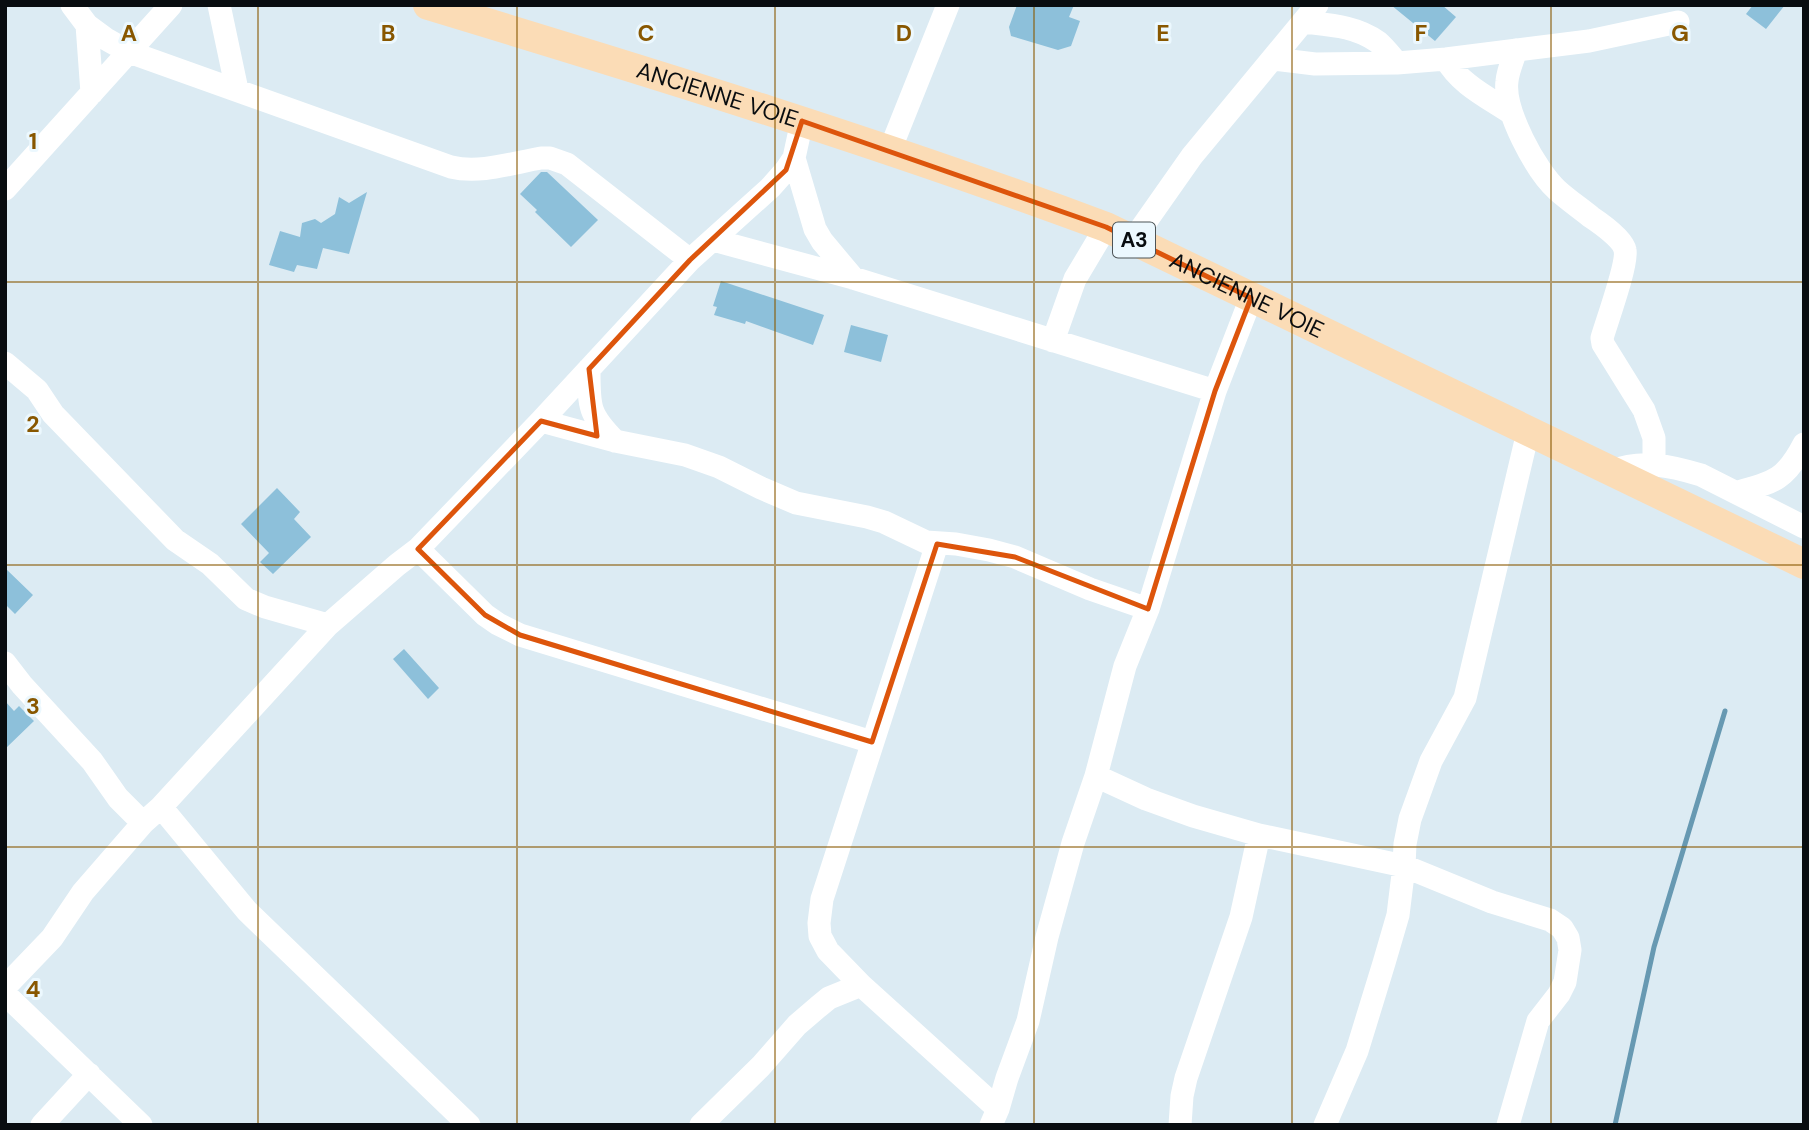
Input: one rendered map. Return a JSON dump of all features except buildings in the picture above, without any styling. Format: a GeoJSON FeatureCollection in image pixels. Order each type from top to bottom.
{"type":"FeatureCollection","features":[{"type":"Feature","properties":{"kind":"main road","name":"ANCIENNE VOIE"},"geometry":{"type":"LineString","coordinates":[[428,5],[802,121],[1020,195],[1105,227],[1804,564]]}},
{"type":"Feature","properties":{"kind":"street"},"geometry":{"type":"LineString","coordinates":[[72,5],[87,25],[129,52],[451,167],[479,169],[541,158],[568,164],[690,260]]}},
{"type":"Feature","properties":{"kind":"street"},"geometry":{"type":"LineString","coordinates":[[5,189],[171,5]]}},
{"type":"Feature","properties":{"kind":"street"},"geometry":{"type":"LineString","coordinates":[[219,5],[237,90]]}},
{"type":"Feature","properties":{"kind":"street"},"geometry":{"type":"LineString","coordinates":[[890,150],[948,5]]}},
{"type":"Feature","properties":{"kind":"street"},"geometry":{"type":"LineString","coordinates":[[1133,240],[1192,156],[1310,14],[1360,31],[1379,43],[1397,62]]}},
{"type":"Feature","properties":{"kind":"street"},"geometry":{"type":"LineString","coordinates":[[1274,59],[1315,64],[1446,59],[1589,41],[1678,22]]}},
{"type":"Feature","properties":{"kind":"street"},"geometry":{"type":"LineString","coordinates":[[87,25],[92,93]]}},
{"type":"Feature","properties":{"kind":"street"},"geometry":{"type":"LineString","coordinates":[[1516,50],[1507,78],[1507,88],[1511,113],[1529,149],[1556,190],[1623,244],[1624,267],[1602,338],[1603,345],[1644,410],[1654,438],[1654,464]]}},
{"type":"Feature","properties":{"kind":"street"},"geometry":{"type":"LineString","coordinates":[[1446,59],[1463,81],[1511,113]]}},
{"type":"Feature","properties":{"kind":"street"},"geometry":{"type":"LineString","coordinates":[[5,987],[52,938],[83,892],[143,823],[161,807],[328,625],[418,549],[690,260],[770,188],[794,158],[802,121]]}},
{"type":"Feature","properties":{"kind":"street"},"geometry":{"type":"LineString","coordinates":[[794,158],[815,229],[853,278]]}},
{"type":"Feature","properties":{"kind":"street"},"geometry":{"type":"LineString","coordinates":[[1053,341],[1075,279],[1105,227]]}},
{"type":"Feature","properties":{"kind":"street"},"geometry":{"type":"LineString","coordinates":[[713,240],[853,278],[1215,391]]}},
{"type":"Feature","properties":{"kind":"street"},"geometry":{"type":"LineString","coordinates":[[937,544],[822,899],[820,936],[828,951],[994,1117],[1028,1021],[1047,937],[1073,843],[1096,776],[1125,666],[1148,609],[1215,391],[1251,298]]}},
{"type":"Feature","properties":{"kind":"street"},"geometry":{"type":"LineString","coordinates":[[5,363],[37,390],[52,414],[175,540],[210,564],[246,598],[265,607],[328,625]]}},
{"type":"Feature","properties":{"kind":"street"},"geometry":{"type":"LineString","coordinates":[[589,369],[593,415],[615,440]]}},
{"type":"Feature","properties":{"kind":"street"},"geometry":{"type":"LineString","coordinates":[[541,421],[685,455],[719,467],[796,502],[884,522],[926,542],[956,544],[1015,557],[1090,589],[1148,609]]}},
{"type":"Feature","properties":{"kind":"street"},"geometry":{"type":"LineString","coordinates":[[1325,1125],[1357,1051],[1398,915],[1410,819],[1431,761],[1465,698],[1528,432]]}},
{"type":"Feature","properties":{"kind":"street"},"geometry":{"type":"LineString","coordinates":[[1738,492],[1772,482],[1787,472],[1804,444]]}},
{"type":"Feature","properties":{"kind":"street"},"geometry":{"type":"LineString","coordinates":[[1612,471],[1636,464],[1654,464],[1701,475],[1798,524]]}},
{"type":"Feature","properties":{"kind":"street"},"geometry":{"type":"LineString","coordinates":[[1787,472],[1787,503],[1798,524]]}},
{"type":"Feature","properties":{"kind":"street"},"geometry":{"type":"LineString","coordinates":[[418,549],[485,615],[498,625],[520,635],[872,742]]}},
{"type":"Feature","properties":{"kind":"street"},"geometry":{"type":"LineString","coordinates":[[5,663],[97,766],[118,799],[143,823]]}},
{"type":"Feature","properties":{"kind":"street"},"geometry":{"type":"LineString","coordinates":[[1096,776],[1146,799],[1193,816],[1259,835],[1404,866],[1492,902],[1550,920],[1562,928],[1568,937],[1570,950],[1565,982],[1538,1021],[1508,1125]]}},
{"type":"Feature","properties":{"kind":"street"},"geometry":{"type":"LineString","coordinates":[[161,807],[247,911],[469,1125]]}},
{"type":"Feature","properties":{"kind":"street"},"geometry":{"type":"LineString","coordinates":[[1180,1125],[1186,1078],[1241,917],[1259,835]]}},
{"type":"Feature","properties":{"kind":"street"},"geometry":{"type":"LineString","coordinates":[[701,1125],[761,1066],[796,1025],[828,998],[861,985]]}},
{"type":"Feature","properties":{"kind":"street"},"geometry":{"type":"LineString","coordinates":[[5,994],[141,1125]]}},
{"type":"Feature","properties":{"kind":"street"},"geometry":{"type":"LineString","coordinates":[[42,1125],[89,1074]]}},
{"type":"Feature","properties":{"kind":"highlighted area"},"geometry":{"type":"Polygon","coordinates":[[[802,121],[1106,227],[1251,298],[1215,391],[1148,609],[1015,557],[937,544],[872,742],[520,635],[485,615],[418,549],[541,421],[597,436],[589,369],[690,260],[786,170],[802,121]]]}},
{"type":"Feature","properties":{"kind":"waterway"},"geometry":{"type":"LineString","coordinates":[[1615,1125],[1654,947],[1725,711]]}}]}
